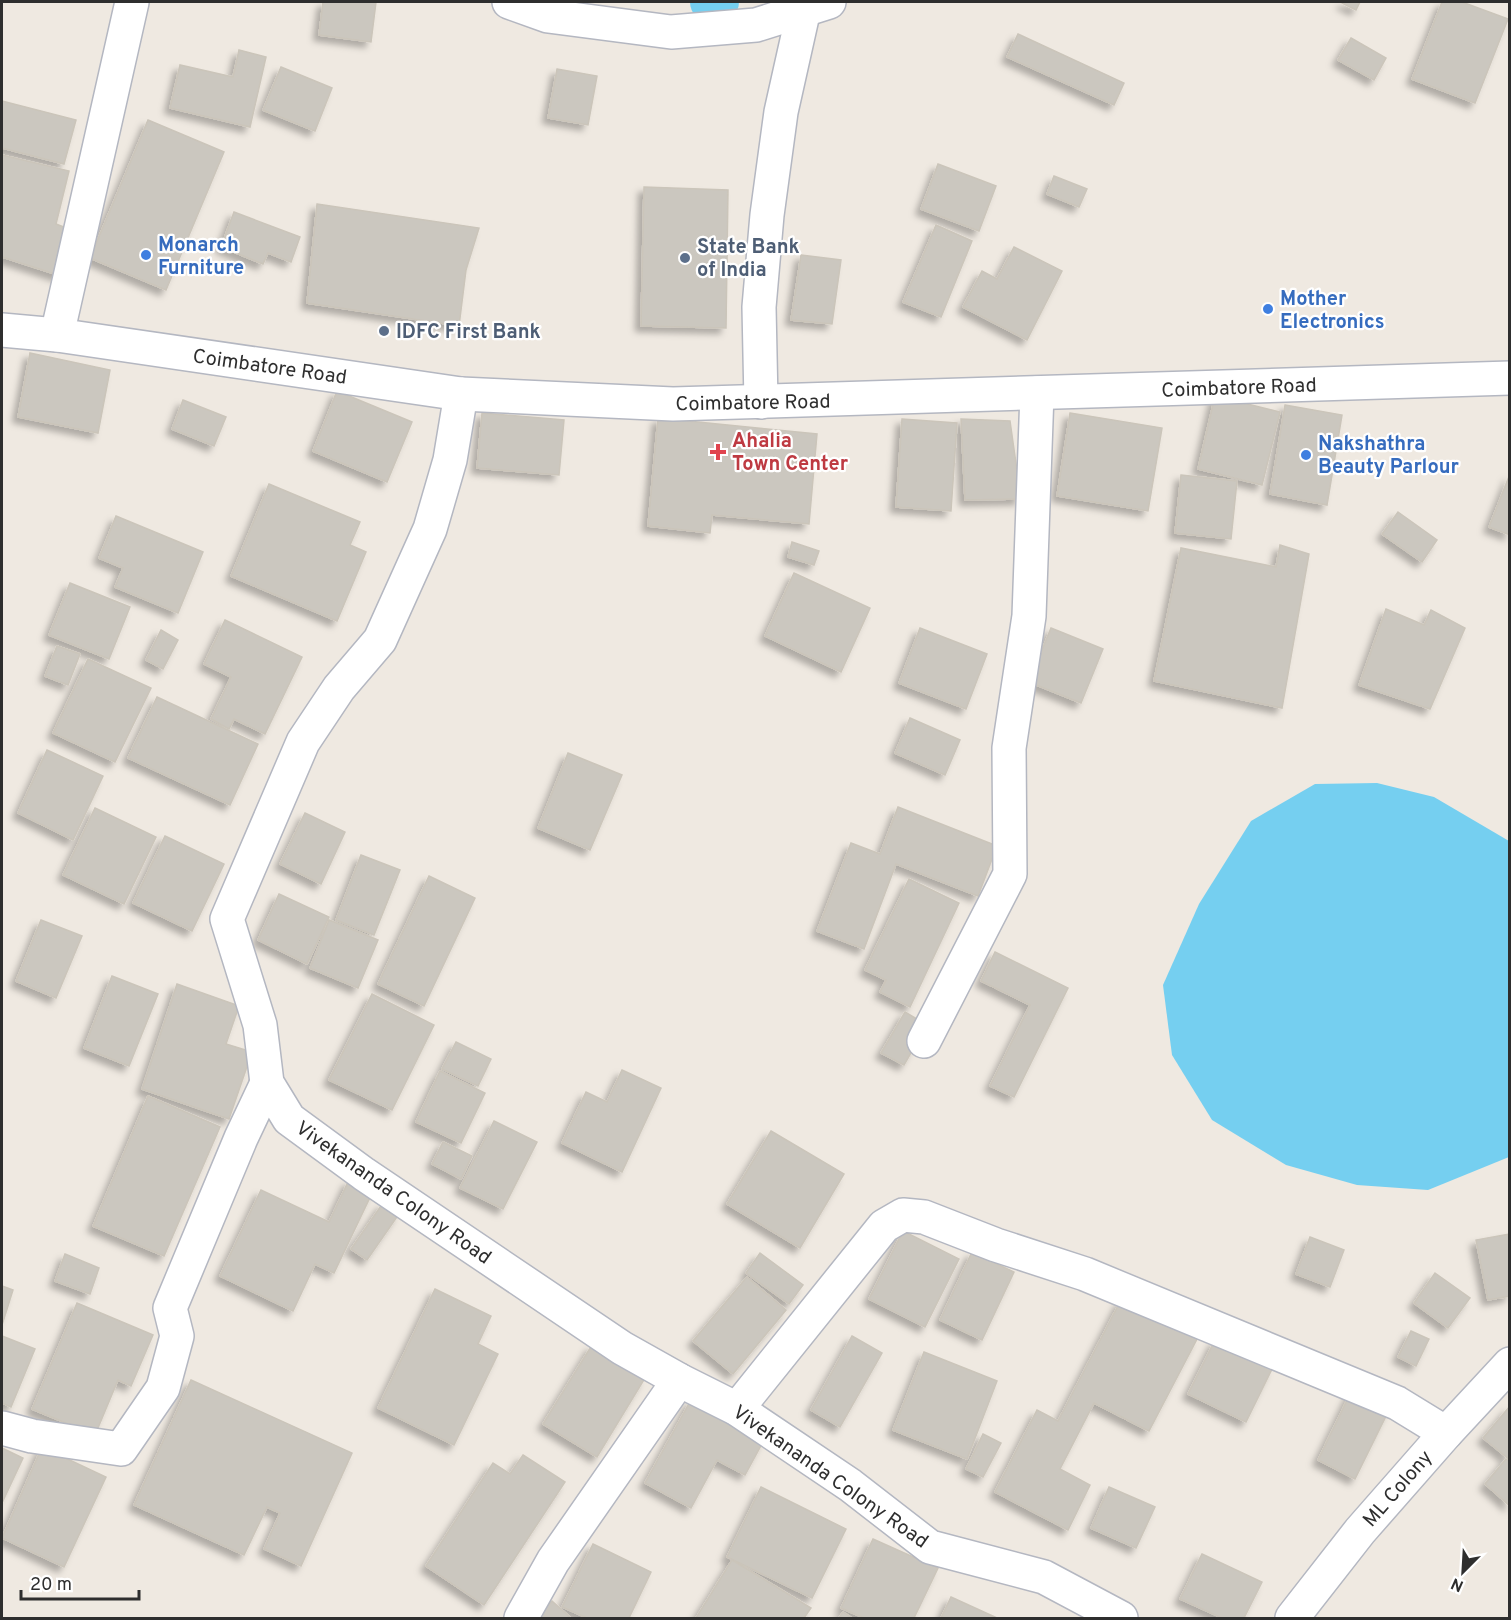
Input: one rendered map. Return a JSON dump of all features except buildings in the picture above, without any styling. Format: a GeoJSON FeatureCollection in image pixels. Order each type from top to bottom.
{"type":"FeatureCollection","features":[{"type":"Feature","properties":{"kind":"street"},"geometry":{"type":"LineString","coordinates":[[57,335],[132,2]]}},
{"type":"Feature","properties":{"kind":"street"},"geometry":{"type":"LineString","coordinates":[[509,2],[548,16],[671,32],[756,25],[817,5]]}},
{"type":"Feature","properties":{"kind":"street"},"geometry":{"type":"LineString","coordinates":[[761,402],[759,307],[767,215],[781,112],[817,5]]}},
{"type":"Feature","properties":{"kind":"street","name":"Coimbatore Road"},"geometry":{"type":"LineString","coordinates":[[2,330],[57,335],[461,393],[673,404],[1509,378]]}},
{"type":"Feature","properties":{"kind":"street","name":"Vivekananda Colony Road"},"geometry":{"type":"LineString","coordinates":[[461,393],[450,460],[430,529],[380,640],[339,688],[303,742],[227,919],[260,1025],[267,1083],[289,1119],[327,1147],[622,1348],[737,1409],[850,1485],[930,1548],[1044,1577],[1121,1618]]}},
{"type":"Feature","properties":{"kind":"street"},"geometry":{"type":"LineString","coordinates":[[924,1041],[1010,874],[1009,748],[1029,616],[1037,393]]}},
{"type":"Feature","properties":{"kind":"street"},"geometry":{"type":"LineString","coordinates":[[2,1428],[32,1436],[121,1449],[163,1389],[177,1336],[170,1308],[236,1148],[267,1083]]}},
{"type":"Feature","properties":{"kind":"street"},"geometry":{"type":"LineString","coordinates":[[737,1409],[884,1226],[903,1215],[924,1217],[996,1245],[1085,1274],[1194,1317],[1397,1403],[1446,1433]]}},
{"type":"Feature","properties":{"kind":"street","name":"ML Colony"},"geometry":{"type":"LineString","coordinates":[[1292,1618],[1360,1531],[1509,1364]]}},
{"type":"Feature","properties":{"kind":"street"},"geometry":{"type":"LineString","coordinates":[[521,1618],[553,1561],[679,1380]]}},
{"type":"Feature","properties":{"kind":"water"},"geometry":{"type":"Polygon","coordinates":[[[1377,783],[1434,797],[1509,841],[1509,1157],[1428,1190],[1357,1185],[1286,1165],[1212,1120],[1172,1055],[1163,985],[1199,904],[1251,821],[1315,784],[1377,783]]]}},
{"type":"Feature","properties":{"kind":"waterway"},"geometry":{"type":"LineString","coordinates":[[711,2],[718,2]]}},
{"type":"Feature","properties":{"kind":"place","name":"Monarch Furniture"},"geometry":{"type":"Point","coordinates":[146,255]}},
{"type":"Feature","properties":{"kind":"place","name":"State Bank of India"},"geometry":{"type":"Point","coordinates":[685,258]}},
{"type":"Feature","properties":{"kind":"place","name":"Mother Electronics"},"geometry":{"type":"Point","coordinates":[1268,309]}},
{"type":"Feature","properties":{"kind":"place","name":"IDFC First Bank"},"geometry":{"type":"Point","coordinates":[384,331]}},
{"type":"Feature","properties":{"kind":"place","name":"Ahalia Town Center"},"geometry":{"type":"Point","coordinates":[718,452]}},
{"type":"Feature","properties":{"kind":"place","name":"Nakshathra Beauty Parlour"},"geometry":{"type":"Point","coordinates":[1306,455]}}]}
